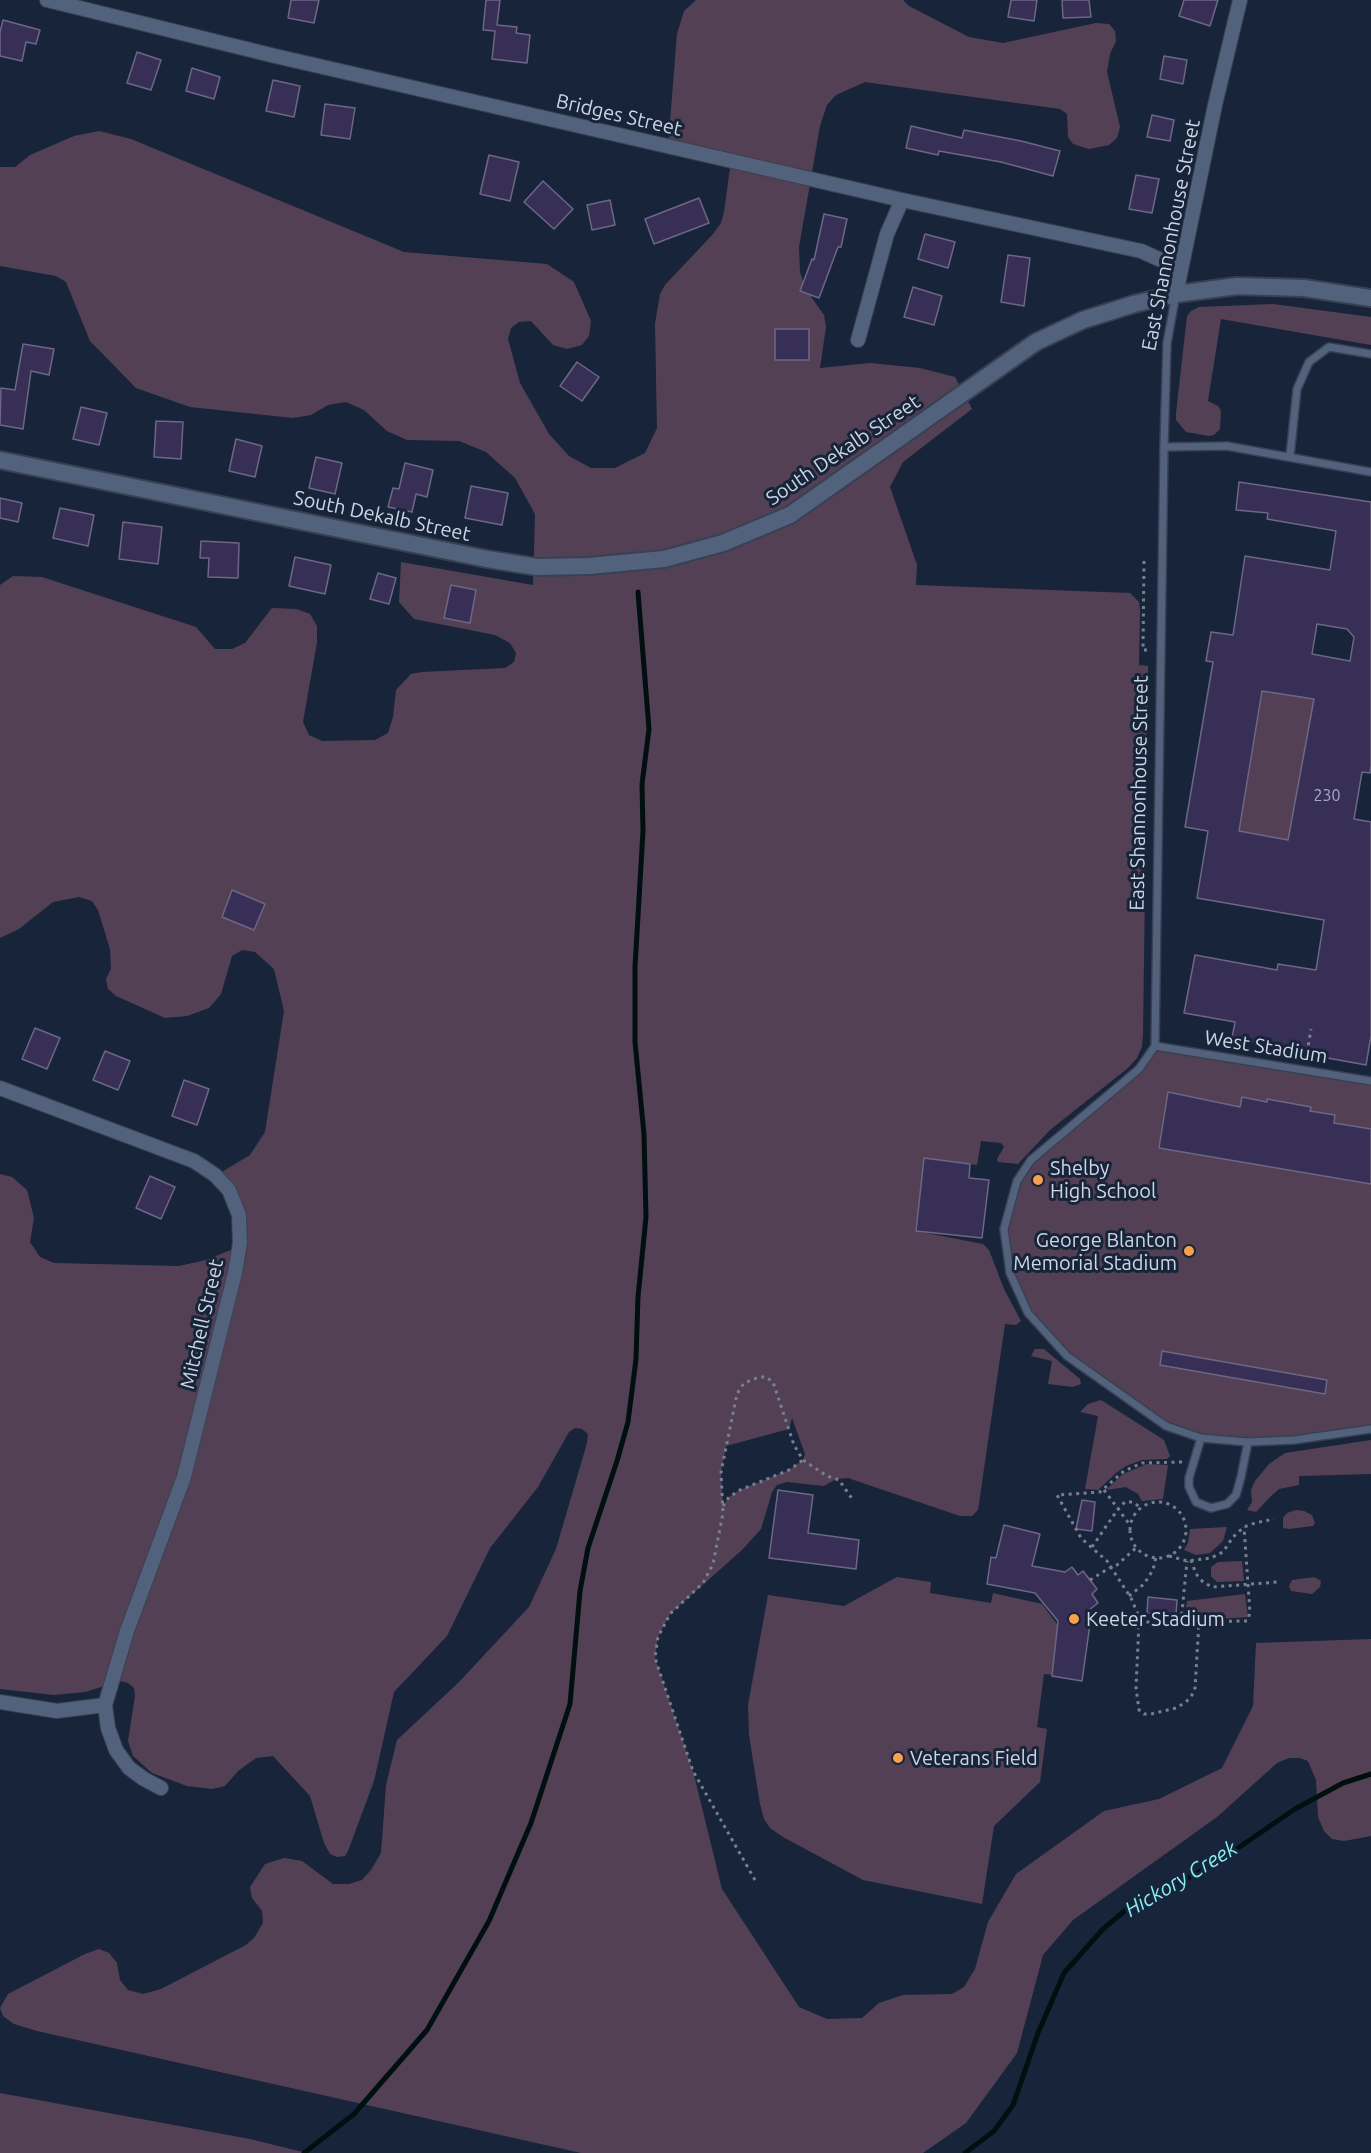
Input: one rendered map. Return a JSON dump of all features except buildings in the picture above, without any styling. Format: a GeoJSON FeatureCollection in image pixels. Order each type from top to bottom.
{"type":"FeatureCollection","features":[{"type":"Feature","properties":{"kind":"main road","name":"South Dekalb Street"},"geometry":{"type":"LineString","coordinates":[[0,460],[488,560],[537,567],[589,566],[664,559],[723,543],[790,515],[1035,342],[1083,320],[1176,294],[1237,286],[1323,290],[1371,298]]}},
{"type":"Feature","properties":{"kind":"street","name":"Bridges Street"},"geometry":{"type":"LineString","coordinates":[[47,0],[286,59],[902,200],[1141,251],[1181,269]]}},
{"type":"Feature","properties":{"kind":"street","name":"East Shannonhouse Street"},"geometry":{"type":"LineString","coordinates":[[1176,294],[1215,105],[1240,0]]}},
{"type":"Feature","properties":{"kind":"street"},"geometry":{"type":"LineString","coordinates":[[858,340],[887,234],[902,200]]}},
{"type":"Feature","properties":{"kind":"street","name":"Mitchell Street"},"geometry":{"type":"LineString","coordinates":[[0,1088],[194,1161],[215,1175],[229,1190],[239,1215],[240,1243],[236,1273],[227,1300],[198,1428],[184,1477],[127,1631],[105,1705],[108,1728],[116,1750],[129,1768],[161,1788]]}},
{"type":"Feature","properties":{"kind":"street"},"geometry":{"type":"LineString","coordinates":[[0,1702],[57,1712],[105,1705]]}},
{"type":"Feature","properties":{"kind":"lane","name":"East Shannonhouse Street"},"geometry":{"type":"LineString","coordinates":[[1155,1046],[1164,447],[1167,343],[1176,294]]}},
{"type":"Feature","properties":{"kind":"lane"},"geometry":{"type":"LineString","coordinates":[[1290,456],[1297,389],[1309,362],[1329,347],[1371,354]]}},
{"type":"Feature","properties":{"kind":"lane"},"geometry":{"type":"LineString","coordinates":[[1164,447],[1227,446],[1371,472]]}},
{"type":"Feature","properties":{"kind":"lane"},"geometry":{"type":"LineString","coordinates":[[1155,1046],[1139,1069],[1031,1160],[1017,1181],[1004,1229],[1010,1273],[1028,1314],[1067,1356],[1166,1426],[1201,1438],[1248,1442],[1294,1440],[1371,1429]]}},
{"type":"Feature","properties":{"kind":"lane","name":"West Stadium"},"geometry":{"type":"LineString","coordinates":[[1155,1046],[1371,1081]]}},
{"type":"Feature","properties":{"kind":"lane"},"geometry":{"type":"LineString","coordinates":[[1201,1438],[1193,1462],[1189,1487],[1196,1502],[1211,1508],[1219,1508],[1232,1501],[1236,1495],[1242,1477],[1248,1442]]}},
{"type":"Feature","properties":{"kind":"path"},"geometry":{"type":"LineString","coordinates":[[1305,1070],[1311,1029]]}},
{"type":"Feature","properties":{"kind":"path"},"geometry":{"type":"LineString","coordinates":[[755,1880],[693,1771],[656,1658],[658,1637],[670,1614],[703,1583],[713,1564],[723,1508],[721,1472],[737,1394],[744,1383],[759,1377],[766,1377],[773,1382],[794,1445],[803,1460],[827,1476],[839,1480],[853,1500]]}},
{"type":"Feature","properties":{"kind":"path"},"geometry":{"type":"LineString","coordinates":[[723,1508],[729,1497],[740,1490],[789,1470],[803,1460]]}},
{"type":"Feature","properties":{"kind":"path"},"geometry":{"type":"LineString","coordinates":[[1193,1462],[1142,1463],[1124,1471],[1100,1492],[1057,1495],[1081,1538],[1111,1567],[1137,1612],[1139,1622],[1136,1688],[1139,1710],[1144,1714],[1176,1708],[1192,1695],[1195,1688],[1199,1622]]}},
{"type":"Feature","properties":{"kind":"path"},"geometry":{"type":"LineString","coordinates":[[1104,1490],[1131,1526]]}},
{"type":"Feature","properties":{"kind":"path"},"geometry":{"type":"LineString","coordinates":[[1092,1547],[1118,1509],[1128,1501],[1141,1508]]}},
{"type":"Feature","properties":{"kind":"path"},"geometry":{"type":"LineString","coordinates":[[1168,1555],[1182,1544],[1186,1527],[1184,1519],[1172,1505],[1153,1502],[1141,1508],[1132,1520],[1131,1526],[1132,1539],[1137,1547],[1143,1553],[1156,1557],[1168,1555],[1189,1560],[1204,1560],[1218,1556],[1227,1549],[1233,1538],[1244,1527],[1274,1519]]}},
{"type":"Feature","properties":{"kind":"path"},"geometry":{"type":"LineString","coordinates":[[1139,1622],[1247,1621],[1250,1613],[1244,1527]]}},
{"type":"Feature","properties":{"kind":"path"},"geometry":{"type":"LineString","coordinates":[[1090,1580],[1117,1565],[1137,1547]]}},
{"type":"Feature","properties":{"kind":"path"},"geometry":{"type":"LineString","coordinates":[[1129,1596],[1144,1584],[1153,1570],[1156,1557]]}},
{"type":"Feature","properties":{"kind":"path"},"geometry":{"type":"LineString","coordinates":[[1189,1560],[1203,1582],[1212,1587],[1278,1582]]}},
{"type":"Feature","properties":{"kind":"path"},"geometry":{"type":"LineString","coordinates":[[1181,1622],[1189,1560]]}},
{"type":"Feature","properties":{"kind":"shaded area"},"geometry":{"type":"Polygon","coordinates":[[[696,0],[903,0],[909,6],[969,37],[1003,43],[1096,23],[1109,24],[1115,31],[1116,41],[1110,54],[1107,72],[1120,127],[1117,138],[1109,145],[1089,149],[1073,144],[1068,137],[1067,114],[1060,109],[865,82],[836,95],[827,105],[820,126],[799,247],[800,272],[805,288],[824,315],[826,327],[820,368],[870,363],[920,368],[955,377],[972,409],[903,462],[890,487],[917,565],[916,585],[1130,593],[1139,602],[1140,609],[1139,665],[1148,666],[1143,1034],[1142,1047],[1137,1058],[1128,1068],[1050,1130],[1018,1164],[998,1162],[997,1159],[1004,1147],[1001,1143],[981,1141],[977,1165],[924,1158],[916,1231],[983,1244],[989,1250],[1004,1289],[1021,1321],[1016,1325],[1005,1324],[978,1510],[972,1516],[960,1516],[848,1478],[836,1479],[824,1486],[787,1482],[777,1485],[772,1492],[761,1529],[742,1550],[670,1614],[658,1637],[655,1658],[693,1771],[722,1889],[799,2007],[827,2019],[862,2018],[879,2003],[903,1995],[952,1994],[964,1987],[975,1969],[988,1922],[1016,1874],[1104,1811],[1159,1799],[1222,1768],[1253,1706],[1256,1643],[1371,1639],[1371,1836],[1344,1841],[1332,1839],[1324,1831],[1318,1817],[1316,1780],[1308,1761],[1289,1758],[1277,1763],[1217,1817],[1073,1920],[1043,1955],[1017,2053],[966,2123],[923,2153],[581,2153],[37,2031],[14,2024],[3,2016],[0,2008],[8,1994],[99,1949],[109,1953],[117,1963],[120,1980],[128,1990],[143,1994],[161,1989],[246,1945],[254,1938],[263,1923],[262,1911],[252,1898],[250,1887],[265,1864],[284,1858],[302,1861],[333,1884],[349,1884],[362,1880],[381,1853],[386,1785],[397,1740],[458,1683],[529,1607],[556,1549],[588,1434],[582,1429],[575,1428],[569,1432],[538,1487],[490,1548],[447,1636],[394,1692],[374,1781],[345,1856],[337,1857],[330,1854],[324,1843],[310,1796],[273,1756],[256,1758],[238,1771],[225,1786],[212,1789],[187,1786],[152,1773],[133,1756],[128,1741],[135,1696],[134,1688],[128,1683],[121,1681],[85,1692],[54,1695],[0,1689],[0,1174],[12,1177],[27,1190],[34,1218],[30,1242],[40,1257],[54,1263],[179,1266],[206,1260],[243,1245],[220,1173],[250,1155],[265,1132],[284,1011],[274,969],[255,952],[242,950],[232,956],[221,994],[209,1008],[187,1016],[165,1018],[116,996],[108,989],[106,979],[111,969],[110,949],[98,910],[92,901],[79,897],[53,902],[19,929],[0,938],[0,585],[13,576],[42,577],[196,627],[215,649],[232,649],[245,643],[272,608],[296,609],[310,614],[317,626],[317,642],[303,722],[309,735],[322,741],[375,740],[388,733],[393,717],[396,690],[411,674],[505,668],[514,662],[516,653],[510,643],[495,635],[414,619],[399,602],[401,562],[533,585],[535,514],[515,478],[486,452],[459,441],[407,440],[387,431],[364,410],[346,402],[328,405],[311,415],[293,418],[190,407],[136,388],[90,341],[66,282],[56,276],[0,266],[0,167],[15,167],[30,155],[74,136],[99,131],[131,139],[404,252],[547,264],[574,282],[591,321],[589,336],[582,345],[567,349],[553,345],[531,321],[519,322],[511,328],[508,339],[520,383],[549,434],[569,456],[591,468],[615,468],[645,453],[657,428],[655,324],[660,294],[665,285],[713,234],[721,223],[724,212],[731,161],[668,147],[677,34],[684,11],[696,0]],[[792,1418],[789,1429],[726,1446],[721,1472],[723,1506],[729,1497],[740,1490],[789,1470],[803,1460],[805,1454],[792,1418]]]}},
{"type":"Feature","properties":{"kind":"shaded area"},"geometry":{"type":"Polygon","coordinates":[[[1273,304],[1371,317],[1371,345],[1221,319],[1208,401],[1218,406],[1221,411],[1220,429],[1214,435],[1209,436],[1186,432],[1176,420],[1176,413],[1187,316],[1199,307],[1273,304]]]}},
{"type":"Feature","properties":{"kind":"shaded area"},"geometry":{"type":"Polygon","coordinates":[[[1262,691],[1314,699],[1288,840],[1239,831],[1262,691]]]}},
{"type":"Feature","properties":{"kind":"shaded area","name":"George Blanton Memorial Stadium"},"geometry":{"type":"Polygon","coordinates":[[[1155,1046],[1371,1081],[1371,1429],[1294,1440],[1201,1438],[1166,1426],[1067,1356],[1028,1313],[1010,1273],[1004,1229],[1009,1204],[1031,1160],[1139,1069],[1155,1046]]]}},
{"type":"Feature","properties":{"kind":"shaded area"},"geometry":{"type":"Polygon","coordinates":[[[1035,1349],[1044,1349],[1080,1379],[1081,1384],[1073,1387],[1048,1384],[1052,1361],[1031,1356],[1035,1349]]]}},
{"type":"Feature","properties":{"kind":"shaded area"},"geometry":{"type":"Polygon","coordinates":[[[1101,1400],[1164,1440],[1170,1456],[1167,1459],[1142,1460],[1126,1466],[1098,1490],[1085,1489],[1098,1416],[1080,1412],[1088,1404],[1101,1400]]]}},
{"type":"Feature","properties":{"kind":"shaded area"},"geometry":{"type":"Polygon","coordinates":[[[1371,1440],[1371,1474],[1299,1476],[1299,1485],[1279,1489],[1256,1512],[1247,1510],[1252,1502],[1251,1490],[1255,1481],[1269,1464],[1285,1453],[1371,1440]]]}},
{"type":"Feature","properties":{"kind":"shaded area"},"geometry":{"type":"Polygon","coordinates":[[[1147,1464],[1168,1465],[1163,1499],[1142,1501],[1138,1494],[1126,1487],[1106,1490],[1123,1474],[1147,1464]]]}},
{"type":"Feature","properties":{"kind":"shaded area"},"geometry":{"type":"Polygon","coordinates":[[[1296,1510],[1312,1515],[1315,1523],[1313,1526],[1283,1528],[1283,1518],[1287,1513],[1296,1510]]]}},
{"type":"Feature","properties":{"kind":"shaded area"},"geometry":{"type":"Polygon","coordinates":[[[1227,1527],[1223,1541],[1210,1553],[1196,1555],[1184,1550],[1188,1543],[1190,1529],[1227,1527]]]}},
{"type":"Feature","properties":{"kind":"shaded area"},"geometry":{"type":"Polygon","coordinates":[[[1242,1561],[1244,1581],[1217,1582],[1211,1576],[1211,1567],[1218,1562],[1242,1561]]]}},
{"type":"Feature","properties":{"kind":"shaded area","name":"Veterans Field"},"geometry":{"type":"Polygon","coordinates":[[[897,1577],[931,1582],[930,1593],[991,1603],[993,1593],[1042,1604],[1060,1628],[1054,1675],[1044,1674],[1037,1727],[1047,1729],[1040,1782],[994,1826],[982,1904],[863,1880],[770,1828],[764,1819],[760,1804],[749,1735],[748,1705],[768,1595],[844,1606],[897,1577]]]}},
{"type":"Feature","properties":{"kind":"shaded area"},"geometry":{"type":"Polygon","coordinates":[[[1314,1577],[1321,1581],[1320,1587],[1312,1594],[1291,1591],[1289,1586],[1292,1580],[1314,1577]]]}},
{"type":"Feature","properties":{"kind":"shaded area"},"geometry":{"type":"Polygon","coordinates":[[[1245,1594],[1248,1617],[1219,1619],[1185,1617],[1187,1601],[1245,1594]]]}},
{"type":"Feature","properties":{"kind":"shaded area"},"geometry":{"type":"Polygon","coordinates":[[[0,2093],[250,2139],[307,2153],[0,2153],[0,2093]]]}},
{"type":"Feature","properties":{"kind":"waterway"},"geometry":{"type":"LineString","coordinates":[[304,2153],[354,2114],[427,2030],[489,1921],[531,1823],[570,1704],[580,1591],[588,1548],[628,1422],[636,1359],[638,1297],[646,1217],[644,1134],[635,1042],[635,967],[643,831],[642,784],[649,729],[638,592]]}},
{"type":"Feature","properties":{"kind":"waterway","name":"Hickory Creek"},"geometry":{"type":"LineString","coordinates":[[965,2153],[994,2131],[1013,2105],[1038,2033],[1064,1973],[1103,1929],[1139,1899],[1194,1875],[1295,1809],[1343,1783],[1371,1774]]}},
{"type":"Feature","properties":{"kind":"place","name":"Shelby High School"},"geometry":{"type":"Point","coordinates":[1038,1180]}},
{"type":"Feature","properties":{"kind":"place","name":"George Blanton Memorial Stadium"},"geometry":{"type":"Point","coordinates":[1189,1251]}},
{"type":"Feature","properties":{"kind":"place","name":"Keeter Stadium"},"geometry":{"type":"Point","coordinates":[1074,1619]}},
{"type":"Feature","properties":{"kind":"place","name":"Veterans Field"},"geometry":{"type":"Point","coordinates":[898,1758]}}]}
